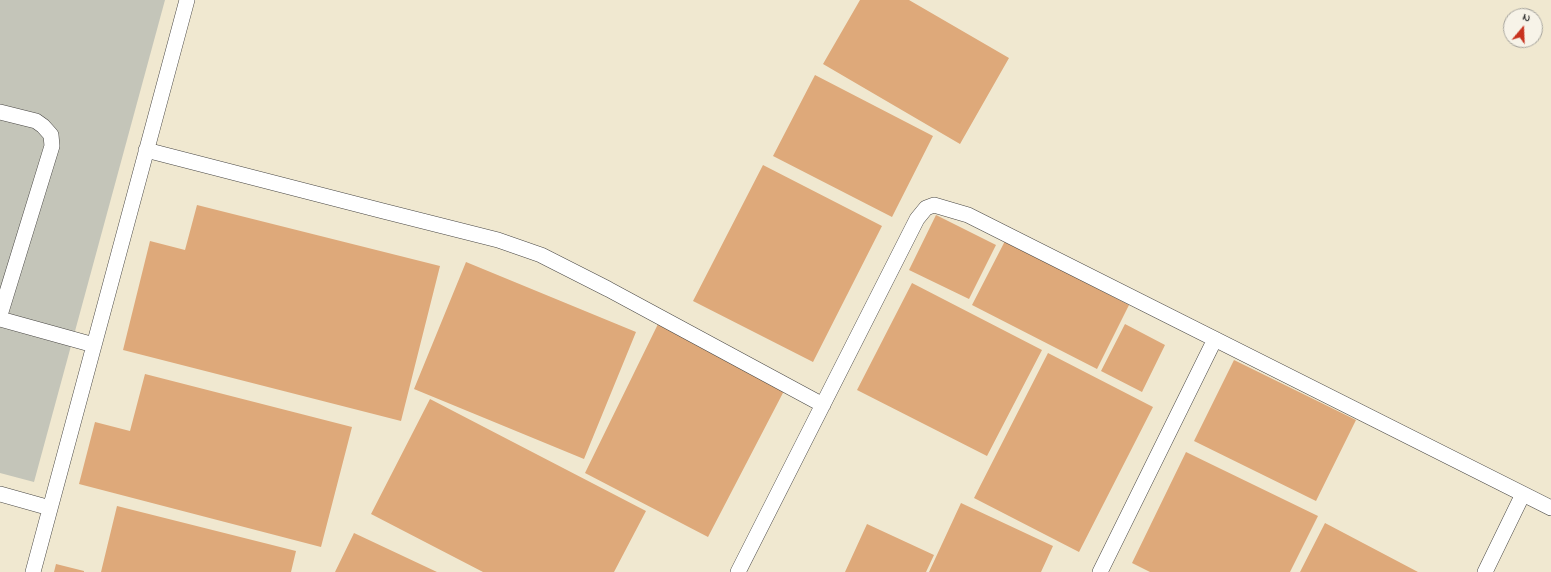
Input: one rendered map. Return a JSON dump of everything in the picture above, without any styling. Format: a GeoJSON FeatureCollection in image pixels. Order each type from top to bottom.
{"type":"FeatureCollection","features":[{"type":"Feature","properties":{"kind":"lane"},"geometry":{"type":"LineString","coordinates":[[33,572],[186,0]]}},
{"type":"Feature","properties":{"kind":"lane"},"geometry":{"type":"LineString","coordinates":[[0,112],[36,121],[51,135],[52,146],[0,315]]}},
{"type":"Feature","properties":{"kind":"lane"},"geometry":{"type":"LineString","coordinates":[[146,150],[498,240],[540,255],[608,289],[823,405]]}},
{"type":"Feature","properties":{"kind":"lane"},"geometry":{"type":"LineString","coordinates":[[738,572],[917,219],[926,208],[934,205],[968,215],[1551,508]]}},
{"type":"Feature","properties":{"kind":"lane"},"geometry":{"type":"LineString","coordinates":[[0,319],[94,345]]}},
{"type":"Feature","properties":{"kind":"lane"},"geometry":{"type":"LineString","coordinates":[[1100,572],[1215,339]]}},
{"type":"Feature","properties":{"kind":"lane"},"geometry":{"type":"LineString","coordinates":[[0,494],[50,508]]}},
{"type":"Feature","properties":{"kind":"lane"},"geometry":{"type":"LineString","coordinates":[[1484,572],[1523,494]]}},
{"type":"Feature","properties":{"kind":"shaded area"},"geometry":{"type":"Polygon","coordinates":[[[0,0],[165,0],[34,482],[0,473],[0,0]]]}},
{"type":"Feature","properties":{"kind":"building"},"geometry":{"type":"Polygon","coordinates":[[[860,0],[909,0],[1009,58],[960,144],[823,64],[860,0]]]}},
{"type":"Feature","properties":{"kind":"building"},"geometry":{"type":"Polygon","coordinates":[[[815,75],[933,136],[892,217],[773,156],[815,75]]]}},
{"type":"Feature","properties":{"kind":"building"},"geometry":{"type":"Polygon","coordinates":[[[763,165],[882,226],[813,362],[693,301],[763,165]]]}},
{"type":"Feature","properties":{"kind":"building"},"geometry":{"type":"Polygon","coordinates":[[[197,205],[440,266],[401,421],[123,350],[150,241],[185,250],[197,205]]]}},
{"type":"Feature","properties":{"kind":"building"},"geometry":{"type":"Polygon","coordinates":[[[936,215],[996,245],[969,299],[909,270],[936,215]]]}},
{"type":"Feature","properties":{"kind":"building"},"geometry":{"type":"Polygon","coordinates":[[[1005,241],[1129,305],[1097,369],[972,305],[1005,241]]]}},
{"type":"Feature","properties":{"kind":"building"},"geometry":{"type":"Polygon","coordinates":[[[466,262],[636,332],[584,459],[414,389],[466,262]]]}},
{"type":"Feature","properties":{"kind":"building"},"geometry":{"type":"Polygon","coordinates":[[[912,283],[1042,350],[987,456],[857,390],[912,283]]]}},
{"type":"Feature","properties":{"kind":"building"},"geometry":{"type":"Polygon","coordinates":[[[658,324],[785,389],[708,537],[585,473],[658,324]]]}},
{"type":"Feature","properties":{"kind":"building"},"geometry":{"type":"Polygon","coordinates":[[[1125,324],[1165,345],[1142,392],[1101,371],[1125,324]]]}},
{"type":"Feature","properties":{"kind":"building"},"geometry":{"type":"Polygon","coordinates":[[[1048,353],[1153,407],[1079,552],[974,498],[1048,353]]]}},
{"type":"Feature","properties":{"kind":"building"},"geometry":{"type":"Polygon","coordinates":[[[1234,360],[1356,420],[1316,501],[1194,441],[1234,360]]]}},
{"type":"Feature","properties":{"kind":"building"},"geometry":{"type":"Polygon","coordinates":[[[145,374],[352,427],[321,547],[79,484],[95,422],[130,431],[145,374]]]}},
{"type":"Feature","properties":{"kind":"building"},"geometry":{"type":"Polygon","coordinates":[[[430,399],[646,511],[614,572],[483,572],[371,514],[430,399]]]}},
{"type":"Feature","properties":{"kind":"building"},"geometry":{"type":"Polygon","coordinates":[[[1186,452],[1318,516],[1290,572],[1150,572],[1132,563],[1186,452]]]}},
{"type":"Feature","properties":{"kind":"building"},"geometry":{"type":"Polygon","coordinates":[[[961,503],[1053,546],[1041,572],[929,572],[961,503]]]}},
{"type":"Feature","properties":{"kind":"building"},"geometry":{"type":"Polygon","coordinates":[[[117,506],[296,551],[291,572],[101,572],[117,506]]]}},
{"type":"Feature","properties":{"kind":"building"},"geometry":{"type":"Polygon","coordinates":[[[1325,523],[1418,572],[1300,572],[1325,523]]]}},
{"type":"Feature","properties":{"kind":"building"},"geometry":{"type":"Polygon","coordinates":[[[867,524],[934,555],[926,572],[845,572],[867,524]]]}},
{"type":"Feature","properties":{"kind":"building"},"geometry":{"type":"Polygon","coordinates":[[[354,533],[437,572],[335,572],[354,533]]]}},
{"type":"Feature","properties":{"kind":"building"},"geometry":{"type":"Polygon","coordinates":[[[56,564],[84,571],[84,572],[54,572],[56,564]]]}}]}
